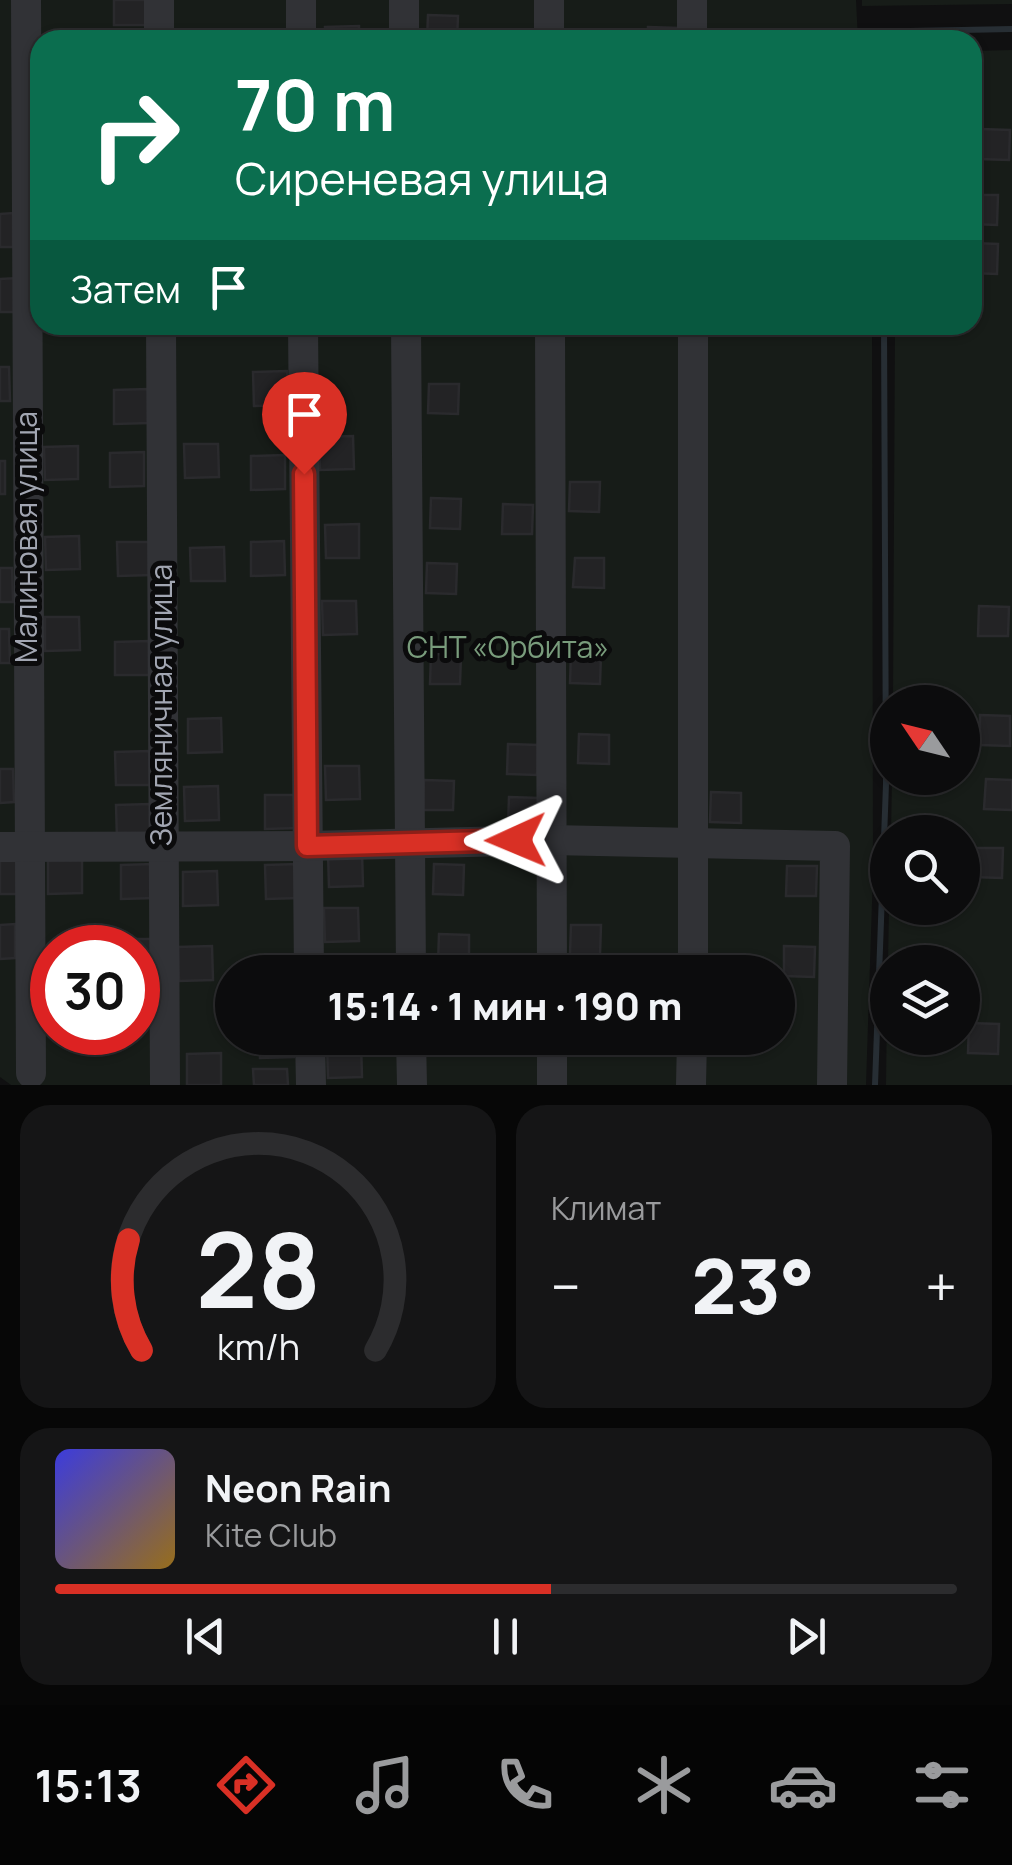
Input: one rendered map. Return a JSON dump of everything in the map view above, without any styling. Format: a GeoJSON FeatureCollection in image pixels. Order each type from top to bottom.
{"type":"FeatureCollection","features":[{"type":"Feature","properties":{"kind":"street","name":"Малиновая улица"},"geometry":{"type":"LineString","coordinates":[[26,0],[14,847],[31,1073]]}},
{"type":"Feature","properties":{"kind":"street"},"geometry":{"type":"LineString","coordinates":[[159,0],[159,30]]}},
{"type":"Feature","properties":{"kind":"street"},"geometry":{"type":"LineString","coordinates":[[301,0],[301,30]]}},
{"type":"Feature","properties":{"kind":"street"},"geometry":{"type":"LineString","coordinates":[[404,0],[404,30]]}},
{"type":"Feature","properties":{"kind":"street"},"geometry":{"type":"LineString","coordinates":[[549,0],[549,30]]}},
{"type":"Feature","properties":{"kind":"street"},"geometry":{"type":"LineString","coordinates":[[692,0],[692,30]]}},
{"type":"Feature","properties":{"kind":"street","name":"Земляничная улица"},"geometry":{"type":"LineString","coordinates":[[160,335],[165,1085]]}},
{"type":"Feature","properties":{"kind":"street"},"geometry":{"type":"LineString","coordinates":[[303,335],[310,955]]}},
{"type":"Feature","properties":{"kind":"street"},"geometry":{"type":"LineString","coordinates":[[406,335],[411,955]]}},
{"type":"Feature","properties":{"kind":"street"},"geometry":{"type":"LineString","coordinates":[[550,335],[552,955]]}},
{"type":"Feature","properties":{"kind":"street"},"geometry":{"type":"LineString","coordinates":[[692,955],[693,335]]}},
{"type":"Feature","properties":{"kind":"street"},"geometry":{"type":"LineString","coordinates":[[14,847],[551,840],[835,846],[832,1085]]}},
{"type":"Feature","properties":{"kind":"street"},"geometry":{"type":"LineString","coordinates":[[310,1055],[311,1085]]}},
{"type":"Feature","properties":{"kind":"street"},"geometry":{"type":"LineString","coordinates":[[412,1055],[412,1085]]}},
{"type":"Feature","properties":{"kind":"street"},"geometry":{"type":"LineString","coordinates":[[552,1055],[552,1085]]}},
{"type":"Feature","properties":{"kind":"street"},"geometry":{"type":"LineString","coordinates":[[692,1055],[692,1085]]}},
{"type":"Feature","properties":{"kind":"green space","name":"СНТ «Орбита»"},"geometry":{"type":"Polygon","coordinates":[[[0,0],[856,0],[858,30],[30,30],[30,335],[872,335],[873,815],[866,1085],[11,1085],[0,1077],[0,0]]]}},
{"type":"Feature","properties":{"kind":"green space"},"geometry":{"type":"Polygon","coordinates":[[[862,0],[1012,0],[1012,4],[862,6],[862,0]]]}},
{"type":"Feature","properties":{"kind":"green space"},"geometry":{"type":"Polygon","coordinates":[[[1012,50],[1012,1085],[886,1085],[886,1055],[980,1055],[980,945],[888,945],[889,925],[980,925],[980,815],[891,815],[892,795],[980,795],[980,685],[893,685],[895,335],[982,335],[982,51],[1012,50]]]}},
{"type":"Feature","properties":{"kind":"building"},"geometry":{"type":"Polygon","coordinates":[[[114,0],[147,0],[148,25],[114,25],[114,0]]]}},
{"type":"Feature","properties":{"kind":"building"},"geometry":{"type":"Polygon","coordinates":[[[428,15],[458,16],[457,30],[427,30],[428,15]]]}},
{"type":"Feature","properties":{"kind":"building"},"geometry":{"type":"Polygon","coordinates":[[[359,26],[359,30],[325,30],[359,26]]]}},
{"type":"Feature","properties":{"kind":"building"},"geometry":{"type":"Polygon","coordinates":[[[648,27],[678,28],[678,30],[648,27]]]}},
{"type":"Feature","properties":{"kind":"building"},"geometry":{"type":"Polygon","coordinates":[[[982,129],[1010,130],[1009,160],[982,159],[982,129]]]}},
{"type":"Feature","properties":{"kind":"building"},"geometry":{"type":"Polygon","coordinates":[[[982,195],[998,195],[997,225],[982,224],[982,195]]]}},
{"type":"Feature","properties":{"kind":"building"},"geometry":{"type":"Polygon","coordinates":[[[13,213],[13,247],[0,247],[0,214],[13,213]]]}},
{"type":"Feature","properties":{"kind":"building"},"geometry":{"type":"Polygon","coordinates":[[[982,243],[998,244],[997,274],[982,273],[982,243]]]}},
{"type":"Feature","properties":{"kind":"building"},"geometry":{"type":"Polygon","coordinates":[[[18,278],[18,312],[0,312],[0,279],[18,278]]]}},
{"type":"Feature","properties":{"kind":"building"},"geometry":{"type":"Polygon","coordinates":[[[0,367],[9,367],[10,401],[0,401],[0,367]]]}},
{"type":"Feature","properties":{"kind":"building"},"geometry":{"type":"Polygon","coordinates":[[[287,371],[288,405],[254,406],[253,372],[287,371]]]}},
{"type":"Feature","properties":{"kind":"building"},"geometry":{"type":"Polygon","coordinates":[[[429,384],[459,384],[458,414],[428,413],[429,384]]]}},
{"type":"Feature","properties":{"kind":"building"},"geometry":{"type":"Polygon","coordinates":[[[148,389],[149,423],[114,424],[114,390],[148,389]]]}},
{"type":"Feature","properties":{"kind":"building"},"geometry":{"type":"Polygon","coordinates":[[[353,436],[354,469],[320,470],[319,437],[353,436]]]}},
{"type":"Feature","properties":{"kind":"building"},"geometry":{"type":"Polygon","coordinates":[[[184,444],[218,444],[219,477],[185,478],[184,444]]]}},
{"type":"Feature","properties":{"kind":"building"},"geometry":{"type":"Polygon","coordinates":[[[78,446],[78,479],[45,480],[44,447],[78,446]]]}},
{"type":"Feature","properties":{"kind":"building"},"geometry":{"type":"Polygon","coordinates":[[[144,452],[144,486],[110,487],[110,453],[144,452]]]}},
{"type":"Feature","properties":{"kind":"building"},"geometry":{"type":"Polygon","coordinates":[[[285,455],[285,489],[251,490],[251,456],[285,455]]]}},
{"type":"Feature","properties":{"kind":"building"},"geometry":{"type":"Polygon","coordinates":[[[0,461],[5,461],[5,494],[0,494],[0,461]]]}},
{"type":"Feature","properties":{"kind":"building"},"geometry":{"type":"Polygon","coordinates":[[[570,482],[600,482],[599,512],[569,511],[570,482]]]}},
{"type":"Feature","properties":{"kind":"building"},"geometry":{"type":"Polygon","coordinates":[[[431,498],[461,499],[460,529],[430,528],[431,498]]]}},
{"type":"Feature","properties":{"kind":"building"},"geometry":{"type":"Polygon","coordinates":[[[503,504],[533,505],[532,534],[502,534],[503,504]]]}},
{"type":"Feature","properties":{"kind":"building"},"geometry":{"type":"Polygon","coordinates":[[[359,524],[359,558],[326,558],[325,525],[359,524]]]}},
{"type":"Feature","properties":{"kind":"building"},"geometry":{"type":"Polygon","coordinates":[[[79,536],[80,569],[46,570],[45,537],[79,536]]]}},
{"type":"Feature","properties":{"kind":"building"},"geometry":{"type":"Polygon","coordinates":[[[284,541],[285,575],[251,576],[251,542],[284,541]]]}},
{"type":"Feature","properties":{"kind":"building"},"geometry":{"type":"Polygon","coordinates":[[[117,542],[151,542],[152,575],[118,576],[117,542]]]}},
{"type":"Feature","properties":{"kind":"building"},"geometry":{"type":"Polygon","coordinates":[[[224,547],[225,581],[191,581],[190,548],[224,547]]]}},
{"type":"Feature","properties":{"kind":"building"},"geometry":{"type":"Polygon","coordinates":[[[575,558],[604,558],[604,588],[573,587],[575,558]]]}},
{"type":"Feature","properties":{"kind":"building"},"geometry":{"type":"Polygon","coordinates":[[[427,563],[457,564],[456,594],[426,593],[427,563]]]}},
{"type":"Feature","properties":{"kind":"building"},"geometry":{"type":"Polygon","coordinates":[[[0,568],[12,568],[13,602],[0,602],[0,568]]]}},
{"type":"Feature","properties":{"kind":"building"},"geometry":{"type":"Polygon","coordinates":[[[322,601],[356,601],[357,634],[323,635],[322,601]]]}},
{"type":"Feature","properties":{"kind":"building"},"geometry":{"type":"Polygon","coordinates":[[[979,606],[1009,607],[1008,636],[978,636],[979,606]]]}},
{"type":"Feature","properties":{"kind":"building"},"geometry":{"type":"Polygon","coordinates":[[[45,617],[79,617],[80,650],[45,651],[45,617]]]}},
{"type":"Feature","properties":{"kind":"building"},"geometry":{"type":"Polygon","coordinates":[[[0,629],[9,629],[10,663],[0,663],[0,629]]]}},
{"type":"Feature","properties":{"kind":"building"},"geometry":{"type":"Polygon","coordinates":[[[149,641],[149,675],[115,675],[115,642],[149,641]]]}},
{"type":"Feature","properties":{"kind":"building"},"geometry":{"type":"Polygon","coordinates":[[[431,654],[461,655],[460,684],[430,684],[431,654]]]}},
{"type":"Feature","properties":{"kind":"building"},"geometry":{"type":"Polygon","coordinates":[[[571,654],[601,654],[600,684],[570,683],[571,654]]]}},
{"type":"Feature","properties":{"kind":"building"},"geometry":{"type":"Polygon","coordinates":[[[980,715],[1010,716],[1010,746],[980,745],[980,715]]]}},
{"type":"Feature","properties":{"kind":"building"},"geometry":{"type":"Polygon","coordinates":[[[221,718],[222,752],[188,753],[188,719],[221,718]]]}},
{"type":"Feature","properties":{"kind":"building"},"geometry":{"type":"Polygon","coordinates":[[[579,734],[609,735],[609,764],[578,763],[579,734]]]}},
{"type":"Feature","properties":{"kind":"building"},"geometry":{"type":"Polygon","coordinates":[[[508,744],[538,745],[537,775],[507,774],[508,744]]]}},
{"type":"Feature","properties":{"kind":"building"},"geometry":{"type":"Polygon","coordinates":[[[149,751],[150,785],[116,785],[115,752],[149,751]]]}},
{"type":"Feature","properties":{"kind":"building"},"geometry":{"type":"Polygon","coordinates":[[[325,766],[359,766],[360,799],[326,800],[325,766]]]}},
{"type":"Feature","properties":{"kind":"building"},"geometry":{"type":"Polygon","coordinates":[[[0,769],[13,769],[14,802],[0,803],[0,769]]]}},
{"type":"Feature","properties":{"kind":"building"},"geometry":{"type":"Polygon","coordinates":[[[986,779],[1012,780],[1012,810],[984,809],[986,779]]]}},
{"type":"Feature","properties":{"kind":"building"},"geometry":{"type":"Polygon","coordinates":[[[424,780],[454,781],[453,810],[423,810],[424,780]]]}},
{"type":"Feature","properties":{"kind":"building"},"geometry":{"type":"Polygon","coordinates":[[[218,786],[219,820],[185,821],[184,787],[218,786]]]}},
{"type":"Feature","properties":{"kind":"building"},"geometry":{"type":"Polygon","coordinates":[[[711,792],[741,793],[741,823],[710,822],[711,792]]]}},
{"type":"Feature","properties":{"kind":"building"},"geometry":{"type":"Polygon","coordinates":[[[265,795],[299,795],[299,828],[265,829],[265,795]]]}},
{"type":"Feature","properties":{"kind":"building"},"geometry":{"type":"Polygon","coordinates":[[[509,797],[539,798],[538,828],[508,827],[509,797]]]}},
{"type":"Feature","properties":{"kind":"building"},"geometry":{"type":"Polygon","coordinates":[[[150,804],[151,838],[117,839],[116,805],[150,804]]]}},
{"type":"Feature","properties":{"kind":"building"},"geometry":{"type":"Polygon","coordinates":[[[980,848],[1003,848],[1002,878],[980,877],[980,848]]]}},
{"type":"Feature","properties":{"kind":"building"},"geometry":{"type":"Polygon","coordinates":[[[362,852],[363,886],[329,887],[328,853],[362,852]]]}},
{"type":"Feature","properties":{"kind":"building"},"geometry":{"type":"Polygon","coordinates":[[[82,859],[82,893],[48,894],[48,860],[82,859]]]}},
{"type":"Feature","properties":{"kind":"building"},"geometry":{"type":"Polygon","coordinates":[[[0,860],[17,860],[18,894],[0,894],[0,860]]]}},
{"type":"Feature","properties":{"kind":"building"},"geometry":{"type":"Polygon","coordinates":[[[154,864],[155,898],[121,899],[121,865],[154,864]]]}},
{"type":"Feature","properties":{"kind":"building"},"geometry":{"type":"Polygon","coordinates":[[[299,864],[300,898],[266,899],[265,865],[299,864]]]}},
{"type":"Feature","properties":{"kind":"building"},"geometry":{"type":"Polygon","coordinates":[[[434,864],[464,865],[463,895],[433,894],[434,864]]]}},
{"type":"Feature","properties":{"kind":"building"},"geometry":{"type":"Polygon","coordinates":[[[787,866],[817,866],[816,896],[786,896],[787,866]]]}},
{"type":"Feature","properties":{"kind":"building"},"geometry":{"type":"Polygon","coordinates":[[[217,871],[218,905],[183,906],[183,872],[217,871]]]}},
{"type":"Feature","properties":{"kind":"building"},"geometry":{"type":"Polygon","coordinates":[[[324,908],[358,908],[359,941],[325,942],[324,908]]]}},
{"type":"Feature","properties":{"kind":"building"},"geometry":{"type":"Polygon","coordinates":[[[15,924],[15,958],[0,959],[0,925],[15,924]]]}},
{"type":"Feature","properties":{"kind":"building"},"geometry":{"type":"Polygon","coordinates":[[[571,925],[601,925],[600,955],[570,954],[571,925]]]}},
{"type":"Feature","properties":{"kind":"building"},"geometry":{"type":"Polygon","coordinates":[[[439,934],[469,935],[469,955],[438,955],[439,934]]]}},
{"type":"Feature","properties":{"kind":"building"},"geometry":{"type":"Polygon","coordinates":[[[212,946],[213,980],[179,981],[178,947],[212,946]]]}},
{"type":"Feature","properties":{"kind":"building"},"geometry":{"type":"Polygon","coordinates":[[[784,946],[815,947],[814,977],[795,976],[795,955],[784,955],[784,946]]]}},
{"type":"Feature","properties":{"kind":"building"},"geometry":{"type":"Polygon","coordinates":[[[980,1023],[999,1024],[998,1054],[980,1053],[980,1023]]]}},
{"type":"Feature","properties":{"kind":"building"},"geometry":{"type":"Polygon","coordinates":[[[187,1054],[221,1055],[221,1085],[187,1085],[187,1054]]]}},
{"type":"Feature","properties":{"kind":"building"},"geometry":{"type":"Polygon","coordinates":[[[260,1055],[294,1055],[294,1057],[260,1055]]]}},
{"type":"Feature","properties":{"kind":"building"},"geometry":{"type":"Polygon","coordinates":[[[327,1055],[361,1055],[362,1077],[328,1078],[327,1055]]]}},
{"type":"Feature","properties":{"kind":"building"},"geometry":{"type":"Polygon","coordinates":[[[253,1069],[287,1069],[288,1085],[254,1085],[253,1069]]]}},
{"type":"Feature","properties":{"kind":"waterway"},"geometry":{"type":"LineString","coordinates":[[961,30],[1012,29]]}},
{"type":"Feature","properties":{"kind":"waterway"},"geometry":{"type":"LineString","coordinates":[[875,1085],[886,784],[884,335]]}},
{"type":"Feature","properties":{"kind":"route"},"geometry":{"type":"LineString","coordinates":[[304,474],[307,846],[516,840]]}}]}
